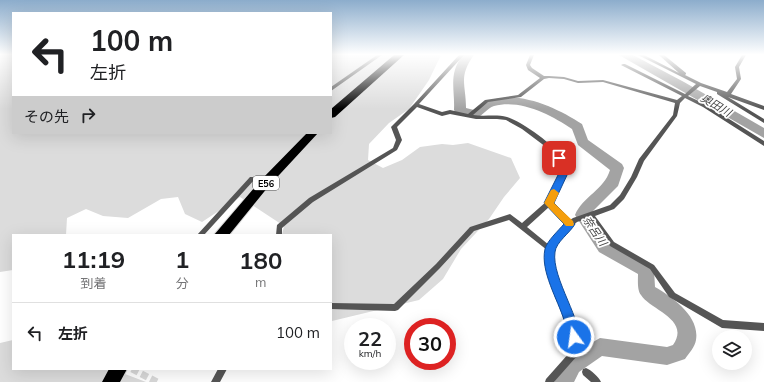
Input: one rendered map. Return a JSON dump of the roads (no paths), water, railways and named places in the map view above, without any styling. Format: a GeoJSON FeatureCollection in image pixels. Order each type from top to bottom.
{"type":"FeatureCollection","features":[{"type":"Feature","properties":{"kind":"highway"},"geometry":{"type":"LineString","coordinates":[[332,114],[378,73]]}},
{"type":"Feature","properties":{"kind":"highway","name":"E56"},"geometry":{"type":"LineString","coordinates":[[223,234],[264,184],[312,134]]}},
{"type":"Feature","properties":{"kind":"highway"},"geometry":{"type":"LineString","coordinates":[[110,382],[118,370]]}},
{"type":"Feature","properties":{"kind":"street"},"geometry":{"type":"LineString","coordinates":[[332,88],[354,73]]}},
{"type":"Feature","properties":{"kind":"street"},"geometry":{"type":"LineString","coordinates":[[278,234],[279,227],[311,200],[395,149],[398,140],[394,127],[446,73]]}},
{"type":"Feature","properties":{"kind":"street"},"geometry":{"type":"LineString","coordinates":[[536,73],[543,78],[564,78],[578,82],[603,81],[678,102]]}},
{"type":"Feature","properties":{"kind":"street"},"geometry":{"type":"LineString","coordinates":[[640,73],[687,94],[764,144]]}},
{"type":"Feature","properties":{"kind":"street"},"geometry":{"type":"LineString","coordinates":[[674,73],[698,85],[711,88],[764,108]]}},
{"type":"Feature","properties":{"kind":"street"},"geometry":{"type":"LineString","coordinates":[[683,73],[698,85]]}},
{"type":"Feature","properties":{"kind":"street"},"geometry":{"type":"LineString","coordinates":[[728,94],[739,79],[738,73]]}},
{"type":"Feature","properties":{"kind":"street"},"geometry":{"type":"LineString","coordinates":[[468,116],[487,101],[519,96],[543,78]]}},
{"type":"Feature","properties":{"kind":"street"},"geometry":{"type":"LineString","coordinates":[[549,382],[574,353],[574,337],[570,321],[559,297],[550,264],[550,249],[572,222],[612,206],[622,197],[634,177],[641,160],[675,115],[678,102],[698,85]]}},
{"type":"Feature","properties":{"kind":"street"},"geometry":{"type":"LineString","coordinates":[[711,88],[764,121]]}},
{"type":"Feature","properties":{"kind":"street"},"geometry":{"type":"LineString","coordinates":[[416,105],[442,114],[450,112],[468,116],[506,119],[524,128],[548,146],[559,158],[564,173],[549,203],[522,227]]}},
{"type":"Feature","properties":{"kind":"street"},"geometry":{"type":"LineString","coordinates":[[201,234],[252,179]]}},
{"type":"Feature","properties":{"kind":"street"},"geometry":{"type":"LineString","coordinates":[[549,203],[572,222]]}},
{"type":"Feature","properties":{"kind":"street"},"geometry":{"type":"LineString","coordinates":[[589,216],[612,244],[652,267],[672,295],[722,324],[764,327]]}},
{"type":"Feature","properties":{"kind":"street"},"geometry":{"type":"LineString","coordinates":[[332,306],[394,308],[438,266],[472,229],[510,217],[550,249]]}},
{"type":"Feature","properties":{"kind":"street"},"geometry":{"type":"LineString","coordinates":[[215,382],[223,370]]}},
{"type":"Feature","properties":{"kind":"street"},"geometry":{"type":"LineString","coordinates":[[586,372],[597,382]]}},
{"type":"Feature","properties":{"kind":"waterway","name":"奈呂川"},"geometry":{"type":"LineString","coordinates":[[459,73],[460,110],[476,114],[484,107],[492,103],[503,101],[526,103],[548,110],[578,127],[582,142],[617,168],[613,182],[584,210],[582,215],[604,247],[646,270],[647,291],[674,311],[685,325],[687,340],[679,353],[667,356],[600,347],[572,365],[564,382]]}},
{"type":"Feature","properties":{"kind":"waterway","name":"奥田川"},"geometry":{"type":"LineString","coordinates":[[658,73],[764,134]]}},
{"type":"Feature","properties":{"kind":"tunnel"},"geometry":{"type":"LineString","coordinates":[[134,370],[157,382]]}}]}
